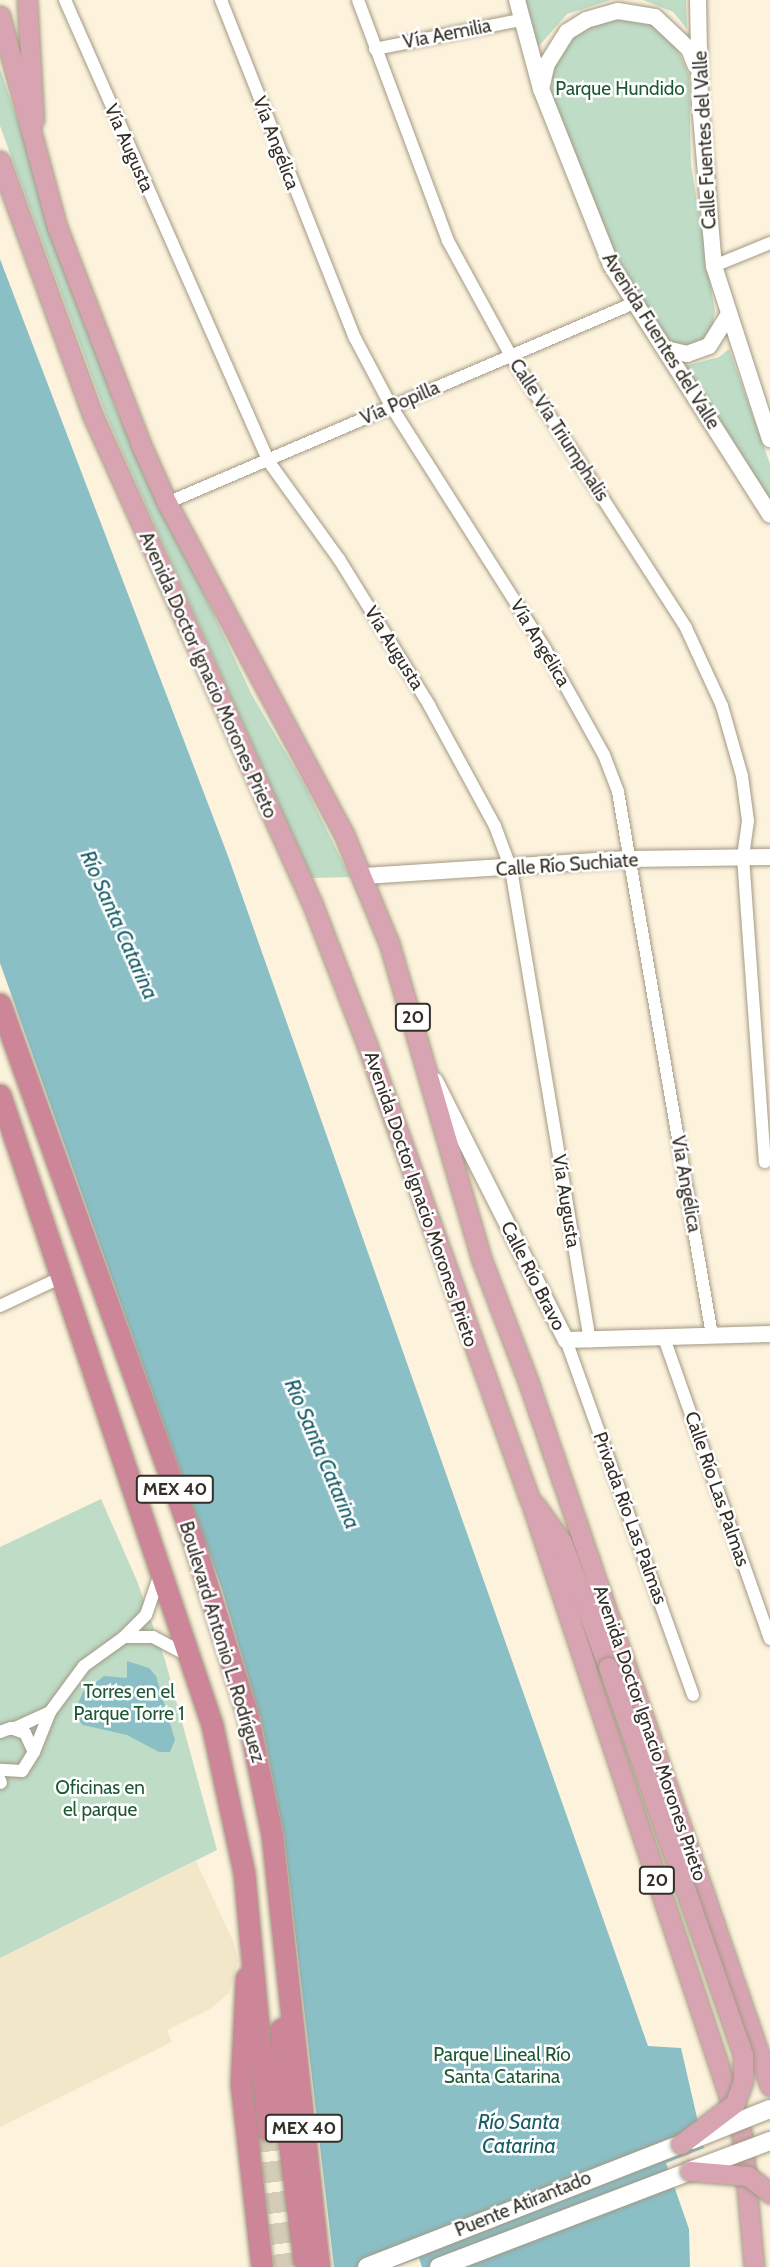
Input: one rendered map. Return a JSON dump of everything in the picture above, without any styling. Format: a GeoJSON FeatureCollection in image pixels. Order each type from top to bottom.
{"type":"FeatureCollection","features":[{"type":"Feature","properties":{"kind":"highway","name":"Boulevard Antonio L. Rodríguez"},"geometry":{"type":"LineString","coordinates":[[0,1004],[193,1540],[248,1717],[270,1824],[319,2267]]}},
{"type":"Feature","properties":{"kind":"highway","name":"Boulevard Antonio L. Rodríguez"},"geometry":{"type":"LineString","coordinates":[[0,1096],[191,1657],[230,1797],[251,1934],[268,2130]]}},
{"type":"Feature","properties":{"kind":"highway"},"geometry":{"type":"LineString","coordinates":[[251,1934],[239,2048],[262,2267]]}},
{"type":"Feature","properties":{"kind":"highway"},"geometry":{"type":"LineString","coordinates":[[289,1989],[283,2004],[281,2050],[304,2267]]}},
{"type":"Feature","properties":{"kind":"main road"},"geometry":{"type":"LineString","coordinates":[[27,0],[34,67],[34,149]]}},
{"type":"Feature","properties":{"kind":"main road","name":"Avenida Doctor Ignacio Morones Prieto"},"geometry":{"type":"LineString","coordinates":[[0,16],[34,149],[92,324],[167,503],[364,876],[397,964],[481,1258],[764,2047],[770,2086]]}},
{"type":"Feature","properties":{"kind":"main road","name":"Avenida Doctor Ignacio Morones Prieto"},"geometry":{"type":"LineString","coordinates":[[0,161],[92,414],[333,953],[530,1499],[742,2134],[754,2267]]}},
{"type":"Feature","properties":{"kind":"main road"},"geometry":{"type":"LineString","coordinates":[[530,1499],[562,1542],[743,2055],[743,2081],[735,2103],[681,2144]]}},
{"type":"Feature","properties":{"kind":"main road","name":"Puente Atirantado"},"geometry":{"type":"LineString","coordinates":[[367,2267],[770,2109]]}},
{"type":"Feature","properties":{"kind":"main road","name":"Puente Atirantado"},"geometry":{"type":"LineString","coordinates":[[439,2267],[770,2141]]}},
{"type":"Feature","properties":{"kind":"main road"},"geometry":{"type":"LineString","coordinates":[[690,2171],[748,2176],[770,2193]]}},
{"type":"Feature","properties":{"kind":"street","name":"Vía Augusta"},"geometry":{"type":"LineString","coordinates":[[65,0],[269,463],[339,559],[429,705],[495,827],[511,869],[590,1340]]}},
{"type":"Feature","properties":{"kind":"street","name":"Vía Angélica"},"geometry":{"type":"LineString","coordinates":[[221,0],[320,256],[391,406],[580,709],[618,792],[712,1335]]}},
{"type":"Feature","properties":{"kind":"street","name":"Calle Vía Triumphalis"},"geometry":{"type":"LineString","coordinates":[[358,0],[447,241],[511,356],[708,668],[742,776],[748,831],[743,857],[765,1163]]}},
{"type":"Feature","properties":{"kind":"street","name":"Avenida Fuentes del Valle"},"geometry":{"type":"LineString","coordinates":[[517,0],[520,20],[541,89],[585,209],[634,303],[770,515]]}},
{"type":"Feature","properties":{"kind":"street","name":"Calle Fuentes del Valle"},"geometry":{"type":"LineString","coordinates":[[698,0],[706,211],[714,266],[770,439]]}},
{"type":"Feature","properties":{"kind":"street"},"geometry":{"type":"LineString","coordinates":[[541,89],[547,64],[567,32],[586,20],[618,11],[655,17],[688,49],[699,74]]}},
{"type":"Feature","properties":{"kind":"street","name":"Vía Aemilia"},"geometry":{"type":"LineString","coordinates":[[375,48],[520,20]]}},
{"type":"Feature","properties":{"kind":"street"},"geometry":{"type":"LineString","coordinates":[[714,266],[770,243]]}},
{"type":"Feature","properties":{"kind":"street","name":"Vía Popilla"},"geometry":{"type":"LineString","coordinates":[[167,503],[269,463],[391,406],[634,303]]}},
{"type":"Feature","properties":{"kind":"street"},"geometry":{"type":"LineString","coordinates":[[666,349],[687,354],[709,346],[728,316]]}},
{"type":"Feature","properties":{"kind":"street","name":"Calle Río Suchiate"},"geometry":{"type":"LineString","coordinates":[[364,876],[511,869],[630,859],[770,857]]}},
{"type":"Feature","properties":{"kind":"street","name":"Calle Río Bravo"},"geometry":{"type":"LineString","coordinates":[[428,1066],[566,1340],[770,1334]]}},
{"type":"Feature","properties":{"kind":"street"},"geometry":{"type":"LineString","coordinates":[[0,1307],[62,1277]]}},
{"type":"Feature","properties":{"kind":"street","name":"Calle Río Las Palmas"},"geometry":{"type":"LineString","coordinates":[[664,1338],[770,1639]]}},
{"type":"Feature","properties":{"kind":"street","name":"Privada Río Las Palmas"},"geometry":{"type":"LineString","coordinates":[[566,1340],[693,1695]]}},
{"type":"Feature","properties":{"kind":"street"},"geometry":{"type":"LineString","coordinates":[[2,1778],[28,1767],[50,1712],[84,1666],[124,1637],[154,1599],[160,1570]]}},
{"type":"Feature","properties":{"kind":"street"},"geometry":{"type":"LineString","coordinates":[[124,1637],[153,1637],[191,1657]]}},
{"type":"Feature","properties":{"kind":"street"},"geometry":{"type":"LineString","coordinates":[[7,1730],[50,1712]]}},
{"type":"Feature","properties":{"kind":"street"},"geometry":{"type":"LineString","coordinates":[[7,1730],[30,1739],[34,1752]]}},
{"type":"Feature","properties":{"kind":"shaded area"},"geometry":{"type":"Polygon","coordinates":[[[196,1861],[234,1943],[238,1961],[229,1993],[210,2009],[167,2030],[172,2042],[0,2127],[0,1958],[196,1861]]]}},
{"type":"Feature","properties":{"kind":"green space"},"geometry":{"type":"Polygon","coordinates":[[[524,0],[611,0],[567,14],[538,47],[524,0]]]}},
{"type":"Feature","properties":{"kind":"green space"},"geometry":{"type":"Polygon","coordinates":[[[643,0],[686,0],[687,29],[673,12],[643,0]]]}},
{"type":"Feature","properties":{"kind":"green space","name":"Parque Hundido"},"geometry":{"type":"Polygon","coordinates":[[[619,16],[650,24],[676,46],[689,75],[691,165],[715,312],[710,337],[685,350],[667,340],[615,264],[566,143],[551,91],[553,64],[580,29],[619,16]]]}},
{"type":"Feature","properties":{"kind":"green space"},"geometry":{"type":"Polygon","coordinates":[[[0,69],[116,409],[252,695],[304,784],[350,877],[312,878],[106,415],[0,126],[0,69]]]}},
{"type":"Feature","properties":{"kind":"green space"},"geometry":{"type":"Polygon","coordinates":[[[729,349],[770,464],[770,501],[685,366],[719,357],[729,349]]]}},
{"type":"Feature","properties":{"kind":"green space","name":"Oficinas en el parque"},"geometry":{"type":"Polygon","coordinates":[[[101,1499],[137,1581],[165,1660],[217,1850],[0,1958],[0,1547],[101,1499]]]}},
{"type":"Feature","properties":{"kind":"water","name":"Río Santa Catarina"},"geometry":{"type":"Polygon","coordinates":[[[0,259],[228,856],[648,2046],[681,2048],[704,2148],[666,2163],[689,2229],[690,2267],[422,2267],[419,2258],[394,2267],[334,2267],[284,1836],[261,1720],[221,1586],[0,963],[0,259]]]}},
{"type":"Feature","properties":{"kind":"water"},"geometry":{"type":"Polygon","coordinates":[[[127,1661],[149,1668],[156,1676],[175,1740],[170,1752],[159,1752],[127,1735],[83,1725],[73,1715],[83,1692],[104,1676],[127,1678],[127,1661]]]}},
{"type":"Feature","properties":{"kind":"tunnel"},"geometry":{"type":"LineString","coordinates":[[268,2130],[285,2267]]}},
{"type":"Feature","properties":{"kind":"park label","name":"Torres en el Parque Torre 1"},"geometry":{"type":"Point","coordinates":[129,1703]}},
{"type":"Feature","properties":{"kind":"park label","name":"Parque Lineal Río Santa Catarina"},"geometry":{"type":"Point","coordinates":[502,2066]}}]}
